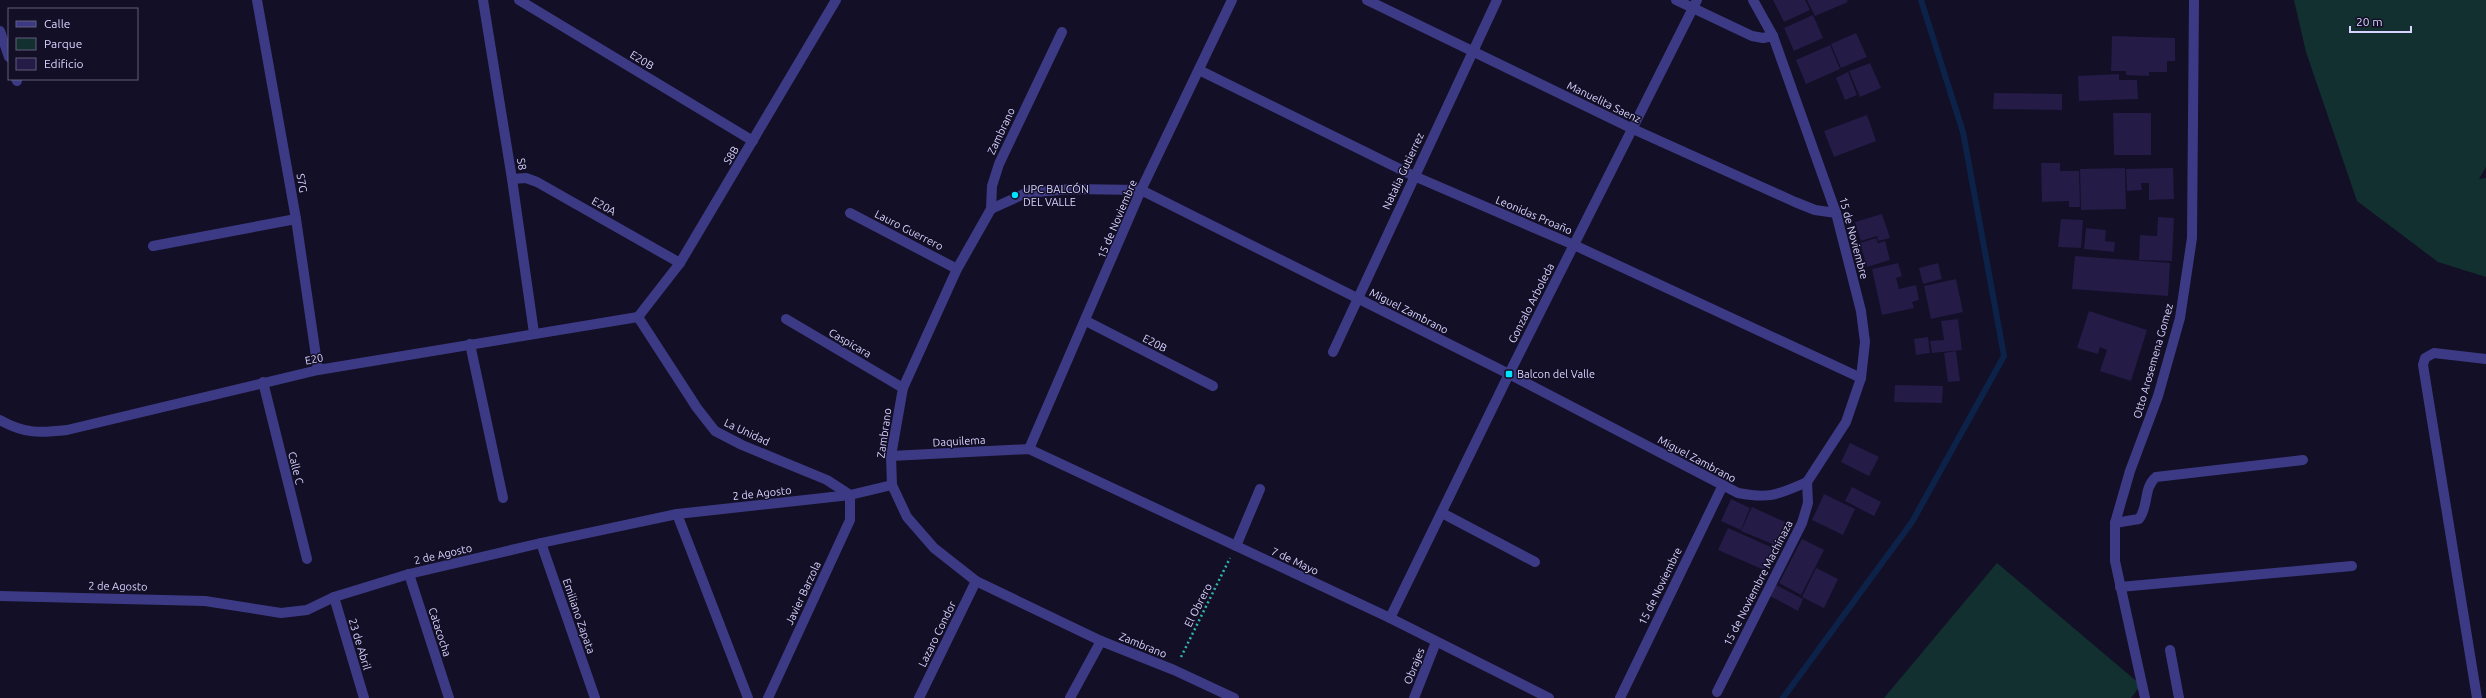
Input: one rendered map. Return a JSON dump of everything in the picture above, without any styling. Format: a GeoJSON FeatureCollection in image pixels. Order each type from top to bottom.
{"type":"FeatureCollection","features":[{"type":"Feature","properties":{"kind":"street","name":"S7G"},"geometry":{"type":"LineString","coordinates":[[257,0],[296,219],[318,370]]}},
{"type":"Feature","properties":{"kind":"street","name":"S8"},"geometry":{"type":"LineString","coordinates":[[482,0],[512,179],[534,333]]}},
{"type":"Feature","properties":{"kind":"street","name":"E20B"},"geometry":{"type":"LineString","coordinates":[[519,0],[753,141]]}},
{"type":"Feature","properties":{"kind":"street","name":"S8B"},"geometry":{"type":"LineString","coordinates":[[638,317],[680,263],[836,0]]}},
{"type":"Feature","properties":{"kind":"street","name":"15 de Noviembre"},"geometry":{"type":"LineString","coordinates":[[1029,449],[1086,321],[1141,190],[1232,0]]}},
{"type":"Feature","properties":{"kind":"street","name":"Manuelita Saenz"},"geometry":{"type":"LineString","coordinates":[[1367,0],[1633,128],[1795,202],[1815,210],[1836,213]]}},
{"type":"Feature","properties":{"kind":"street","name":"Natalia Gutierrez"},"geometry":{"type":"LineString","coordinates":[[1333,352],[1497,0]]}},
{"type":"Feature","properties":{"kind":"street"},"geometry":{"type":"LineString","coordinates":[[1676,0],[1695,4],[1752,36],[1763,38],[1773,36]]}},
{"type":"Feature","properties":{"kind":"street","name":"15 de Noviembre"},"geometry":{"type":"LineString","coordinates":[[1753,0],[1773,36],[1836,213],[1860,311],[1865,342],[1861,378],[1846,422],[1807,482]]}},
{"type":"Feature","properties":{"kind":"street","name":"Otto Arosemena Gomez"},"geometry":{"type":"LineString","coordinates":[[2145,698],[2115,561],[2115,523],[2130,471],[2158,396],[2180,318],[2192,238],[2194,0]]}},
{"type":"Feature","properties":{"kind":"street","name":"Gonzalo Arboleda"},"geometry":{"type":"LineString","coordinates":[[1390,618],[1509,374],[1695,4]]}},
{"type":"Feature","properties":{"kind":"street"},"geometry":{"type":"LineString","coordinates":[[0,31],[8,54]]}},
{"type":"Feature","properties":{"kind":"street","name":"Zambrano"},"geometry":{"type":"LineString","coordinates":[[1062,32],[999,164],[992,186],[991,209],[957,269],[902,388],[891,456],[892,485],[907,517],[934,548],[976,581],[1101,641],[1174,670],[1234,698]]}},
{"type":"Feature","properties":{"kind":"street","name":"Leonidas Proaño"},"geometry":{"type":"LineString","coordinates":[[1199,70],[1414,176],[1574,245],[1861,378]]}},
{"type":"Feature","properties":{"kind":"street","name":"E20A"},"geometry":{"type":"LineString","coordinates":[[512,179],[526,178],[537,182],[680,263]]}},
{"type":"Feature","properties":{"kind":"street","name":"Miguel Zambrano"},"geometry":{"type":"LineString","coordinates":[[991,209],[1026,193],[1071,189],[1141,190],[1509,374],[1738,493],[1762,498],[1781,493],[1807,482]]}},
{"type":"Feature","properties":{"kind":"street","name":"Lauro Guerrero"},"geometry":{"type":"LineString","coordinates":[[850,213],[957,269]]}},
{"type":"Feature","properties":{"kind":"street"},"geometry":{"type":"LineString","coordinates":[[153,246],[296,219]]}},
{"type":"Feature","properties":{"kind":"street","name":"E20"},"geometry":{"type":"LineString","coordinates":[[0,420],[14,428],[38,434],[67,430],[318,370],[534,333],[638,317]]}},
{"type":"Feature","properties":{"kind":"street","name":"La Unidad"},"geometry":{"type":"LineString","coordinates":[[638,317],[697,408],[716,431],[742,445],[827,480],[850,495]]}},
{"type":"Feature","properties":{"kind":"street","name":"Caspicara"},"geometry":{"type":"LineString","coordinates":[[786,319],[902,388]]}},
{"type":"Feature","properties":{"kind":"street","name":"E20B"},"geometry":{"type":"LineString","coordinates":[[1086,321],[1212,386]]}},
{"type":"Feature","properties":{"kind":"street"},"geometry":{"type":"LineString","coordinates":[[470,344],[503,498]]}},
{"type":"Feature","properties":{"kind":"street"},"geometry":{"type":"LineString","coordinates":[[2477,698],[2423,365],[2425,358],[2434,353],[2486,359]]}},
{"type":"Feature","properties":{"kind":"street","name":"Calle C"},"geometry":{"type":"LineString","coordinates":[[263,382],[307,559]]}},
{"type":"Feature","properties":{"kind":"street","name":"Daquilema"},"geometry":{"type":"LineString","coordinates":[[891,456],[1029,449]]}},
{"type":"Feature","properties":{"kind":"street","name":"7 de Mayo"},"geometry":{"type":"LineString","coordinates":[[1029,449],[1390,618],[1549,698]]}},
{"type":"Feature","properties":{"kind":"street"},"geometry":{"type":"LineString","coordinates":[[2115,523],[2139,519],[2142,514],[2148,488],[2156,477],[2303,460]]}},
{"type":"Feature","properties":{"kind":"street","name":"15 de Noviembre Machinaza"},"geometry":{"type":"LineString","coordinates":[[1717,692],[1802,524],[1808,503],[1807,482]]}},
{"type":"Feature","properties":{"kind":"street","name":"2 de Agosto"},"geometry":{"type":"LineString","coordinates":[[0,596],[205,601],[281,614],[307,610],[334,597],[409,574],[541,543],[677,514],[850,495],[892,485]]}},
{"type":"Feature","properties":{"kind":"street","name":"15 de Noviembre"},"geometry":{"type":"LineString","coordinates":[[1620,698],[1723,485]]}},
{"type":"Feature","properties":{"kind":"street"},"geometry":{"type":"LineString","coordinates":[[1236,546],[1260,488]]}},
{"type":"Feature","properties":{"kind":"street","name":"Javier Barzola"},"geometry":{"type":"LineString","coordinates":[[768,698],[850,520],[850,495]]}},
{"type":"Feature","properties":{"kind":"street"},"geometry":{"type":"LineString","coordinates":[[1442,513],[1535,562]]}},
{"type":"Feature","properties":{"kind":"street"},"geometry":{"type":"LineString","coordinates":[[677,514],[748,698]]}},
{"type":"Feature","properties":{"kind":"street","name":"Emiliano Zapata"},"geometry":{"type":"LineString","coordinates":[[541,543],[595,698]]}},
{"type":"Feature","properties":{"kind":"street"},"geometry":{"type":"LineString","coordinates":[[2120,586],[2352,566]]}},
{"type":"Feature","properties":{"kind":"street","name":"Catacocha"},"geometry":{"type":"LineString","coordinates":[[409,574],[449,698]]}},
{"type":"Feature","properties":{"kind":"street","name":"Lazaro Condor"},"geometry":{"type":"LineString","coordinates":[[919,698],[976,581]]}},
{"type":"Feature","properties":{"kind":"street","name":"23 de Abril"},"geometry":{"type":"LineString","coordinates":[[334,597],[364,698]]}},
{"type":"Feature","properties":{"kind":"street"},"geometry":{"type":"LineString","coordinates":[[1070,698],[1101,641]]}},
{"type":"Feature","properties":{"kind":"street","name":"Obrajes"},"geometry":{"type":"LineString","coordinates":[[1414,698],[1436,642]]}},
{"type":"Feature","properties":{"kind":"street"},"geometry":{"type":"LineString","coordinates":[[2170,650],[2179,698]]}},
{"type":"Feature","properties":{"kind":"path","name":"El Obrero"},"geometry":{"type":"LineString","coordinates":[[1174,670],[1236,546]]}},
{"type":"Feature","properties":{"kind":"green space"},"geometry":{"type":"Polygon","coordinates":[[[2294,0],[2486,0],[2486,167],[2479,179],[2486,178],[2486,277],[2438,262],[2357,201],[2306,52],[2294,0]]]}},
{"type":"Feature","properties":{"kind":"green space"},"geometry":{"type":"Polygon","coordinates":[[[1997,563],[2141,685],[2131,698],[1884,698],[1997,563]]]}},
{"type":"Feature","properties":{"kind":"building"},"geometry":{"type":"Polygon","coordinates":[[[1773,0],[1805,0],[1810,10],[1784,22],[1773,0]]]}},
{"type":"Feature","properties":{"kind":"building"},"geometry":{"type":"Polygon","coordinates":[[[1807,0],[1847,0],[1848,2],[1815,16],[1807,0]]]}},
{"type":"Feature","properties":{"kind":"building"},"geometry":{"type":"Polygon","coordinates":[[[1813,15],[1823,38],[1794,51],[1784,28],[1813,15]]]}},
{"type":"Feature","properties":{"kind":"building"},"geometry":{"type":"Polygon","coordinates":[[[1856,33],[1867,57],[1841,68],[1831,44],[1856,33]]]}},
{"type":"Feature","properties":{"kind":"building"},"geometry":{"type":"Polygon","coordinates":[[[2112,36],[2175,38],[2175,61],[2167,61],[2167,72],[2149,72],[2149,76],[2126,75],[2126,71],[2111,71],[2112,36]]]}},
{"type":"Feature","properties":{"kind":"building"},"geometry":{"type":"Polygon","coordinates":[[[1830,45],[1840,69],[1806,84],[1796,60],[1830,45]]]}},
{"type":"Feature","properties":{"kind":"building"},"geometry":{"type":"Polygon","coordinates":[[[1870,63],[1881,88],[1860,97],[1849,71],[1870,63]]]}},
{"type":"Feature","properties":{"kind":"building"},"geometry":{"type":"Polygon","coordinates":[[[1848,72],[1857,95],[1845,100],[1836,78],[1848,72]]]}},
{"type":"Feature","properties":{"kind":"building"},"geometry":{"type":"Polygon","coordinates":[[[2119,74],[2119,80],[2137,80],[2138,99],[2079,101],[2078,76],[2119,74]]]}},
{"type":"Feature","properties":{"kind":"building"},"geometry":{"type":"Polygon","coordinates":[[[1994,93],[2062,94],[2062,110],[1993,109],[1994,93]]]}},
{"type":"Feature","properties":{"kind":"building"},"geometry":{"type":"Polygon","coordinates":[[[2113,113],[2151,113],[2151,155],[2114,155],[2113,113]]]}},
{"type":"Feature","properties":{"kind":"building"},"geometry":{"type":"Polygon","coordinates":[[[1867,115],[1876,141],[1834,157],[1824,131],[1867,115]]]}},
{"type":"Feature","properties":{"kind":"building"},"geometry":{"type":"Polygon","coordinates":[[[2041,163],[2060,163],[2060,171],[2079,171],[2080,207],[2069,207],[2069,201],[2042,202],[2041,163]]]}},
{"type":"Feature","properties":{"kind":"building"},"geometry":{"type":"Polygon","coordinates":[[[2125,168],[2126,209],[2081,210],[2080,169],[2125,168]]]}},
{"type":"Feature","properties":{"kind":"building"},"geometry":{"type":"Polygon","coordinates":[[[2173,168],[2174,199],[2149,200],[2149,183],[2141,183],[2142,190],[2127,191],[2126,169],[2173,168]]]}},
{"type":"Feature","properties":{"kind":"building"},"geometry":{"type":"Polygon","coordinates":[[[1882,214],[1890,238],[1878,241],[1877,236],[1861,241],[1855,222],[1882,214]]]}},
{"type":"Feature","properties":{"kind":"building"},"geometry":{"type":"Polygon","coordinates":[[[2158,217],[2174,218],[2172,261],[2139,260],[2140,235],[2157,236],[2158,217]]]}},
{"type":"Feature","properties":{"kind":"building"},"geometry":{"type":"Polygon","coordinates":[[[2061,219],[2083,220],[2081,248],[2058,247],[2061,219]]]}},
{"type":"Feature","properties":{"kind":"building"},"geometry":{"type":"Polygon","coordinates":[[[2086,228],[2106,230],[2105,241],[2115,242],[2114,252],[2084,249],[2086,228]]]}},
{"type":"Feature","properties":{"kind":"building"},"geometry":{"type":"Polygon","coordinates":[[[1876,238],[1878,243],[1885,241],[1890,260],[1867,267],[1860,243],[1876,238]]]}},
{"type":"Feature","properties":{"kind":"building"},"geometry":{"type":"Polygon","coordinates":[[[2075,256],[2170,263],[2168,296],[2072,289],[2075,256]]]}},
{"type":"Feature","properties":{"kind":"building"},"geometry":{"type":"Polygon","coordinates":[[[1898,263],[1902,276],[1896,278],[1899,289],[1916,285],[1919,300],[1912,302],[1914,308],[1882,315],[1872,269],[1898,263]]]}},
{"type":"Feature","properties":{"kind":"building"},"geometry":{"type":"Polygon","coordinates":[[[1938,263],[1942,279],[1923,284],[1919,268],[1938,263]]]}},
{"type":"Feature","properties":{"kind":"building"},"geometry":{"type":"Polygon","coordinates":[[[1956,279],[1963,312],[1931,319],[1924,286],[1956,279]]]}},
{"type":"Feature","properties":{"kind":"building"},"geometry":{"type":"Polygon","coordinates":[[[2089,311],[2147,330],[2131,381],[2100,371],[2107,350],[2100,347],[2098,354],[2077,348],[2089,311]]]}},
{"type":"Feature","properties":{"kind":"building"},"geometry":{"type":"Polygon","coordinates":[[[1958,319],[1962,350],[1932,353],[1930,341],[1944,340],[1941,321],[1958,319]]]}},
{"type":"Feature","properties":{"kind":"building"},"geometry":{"type":"Polygon","coordinates":[[[1928,337],[1930,353],[1916,355],[1914,339],[1928,337]]]}},
{"type":"Feature","properties":{"kind":"building"},"geometry":{"type":"Polygon","coordinates":[[[1956,351],[1960,381],[1948,382],[1944,353],[1956,351]]]}},
{"type":"Feature","properties":{"kind":"building"},"geometry":{"type":"Polygon","coordinates":[[[1895,385],[1943,386],[1942,403],[1894,402],[1895,385]]]}},
{"type":"Feature","properties":{"kind":"building"},"geometry":{"type":"Polygon","coordinates":[[[1850,443],[1879,457],[1869,476],[1841,462],[1850,443]]]}},
{"type":"Feature","properties":{"kind":"building"},"geometry":{"type":"Polygon","coordinates":[[[1852,487],[1881,502],[1874,516],[1845,501],[1852,487]]]}},
{"type":"Feature","properties":{"kind":"building"},"geometry":{"type":"Polygon","coordinates":[[[1824,494],[1855,509],[1843,535],[1812,520],[1824,494]]]}},
{"type":"Feature","properties":{"kind":"building"},"geometry":{"type":"Polygon","coordinates":[[[1731,499],[1750,508],[1741,530],[1721,521],[1731,499]]]}},
{"type":"Feature","properties":{"kind":"building"},"geometry":{"type":"Polygon","coordinates":[[[1752,507],[1785,522],[1775,545],[1741,531],[1752,507]]]}},
{"type":"Feature","properties":{"kind":"building"},"geometry":{"type":"Polygon","coordinates":[[[1728,528],[1773,548],[1764,570],[1718,550],[1728,528]]]}},
{"type":"Feature","properties":{"kind":"building"},"geometry":{"type":"Polygon","coordinates":[[[1802,539],[1824,550],[1801,595],[1779,583],[1802,539]]]}},
{"type":"Feature","properties":{"kind":"building"},"geometry":{"type":"Polygon","coordinates":[[[1816,568],[1838,579],[1824,608],[1802,597],[1816,568]]]}},
{"type":"Feature","properties":{"kind":"building"},"geometry":{"type":"Polygon","coordinates":[[[1776,585],[1803,599],[1798,611],[1770,596],[1776,585]]]}},
{"type":"Feature","properties":{"kind":"waterway"},"geometry":{"type":"LineString","coordinates":[[1783,698],[1912,522],[2004,356],[1963,132],[1921,0]]}},
{"type":"Feature","properties":{"kind":"place","name":"UPC BALCÓN DEL VALLE"},"geometry":{"type":"Point","coordinates":[1015,195]}},
{"type":"Feature","properties":{"kind":"place","name":"Balcon del Valle"},"geometry":{"type":"Point","coordinates":[1509,374]}}]}
